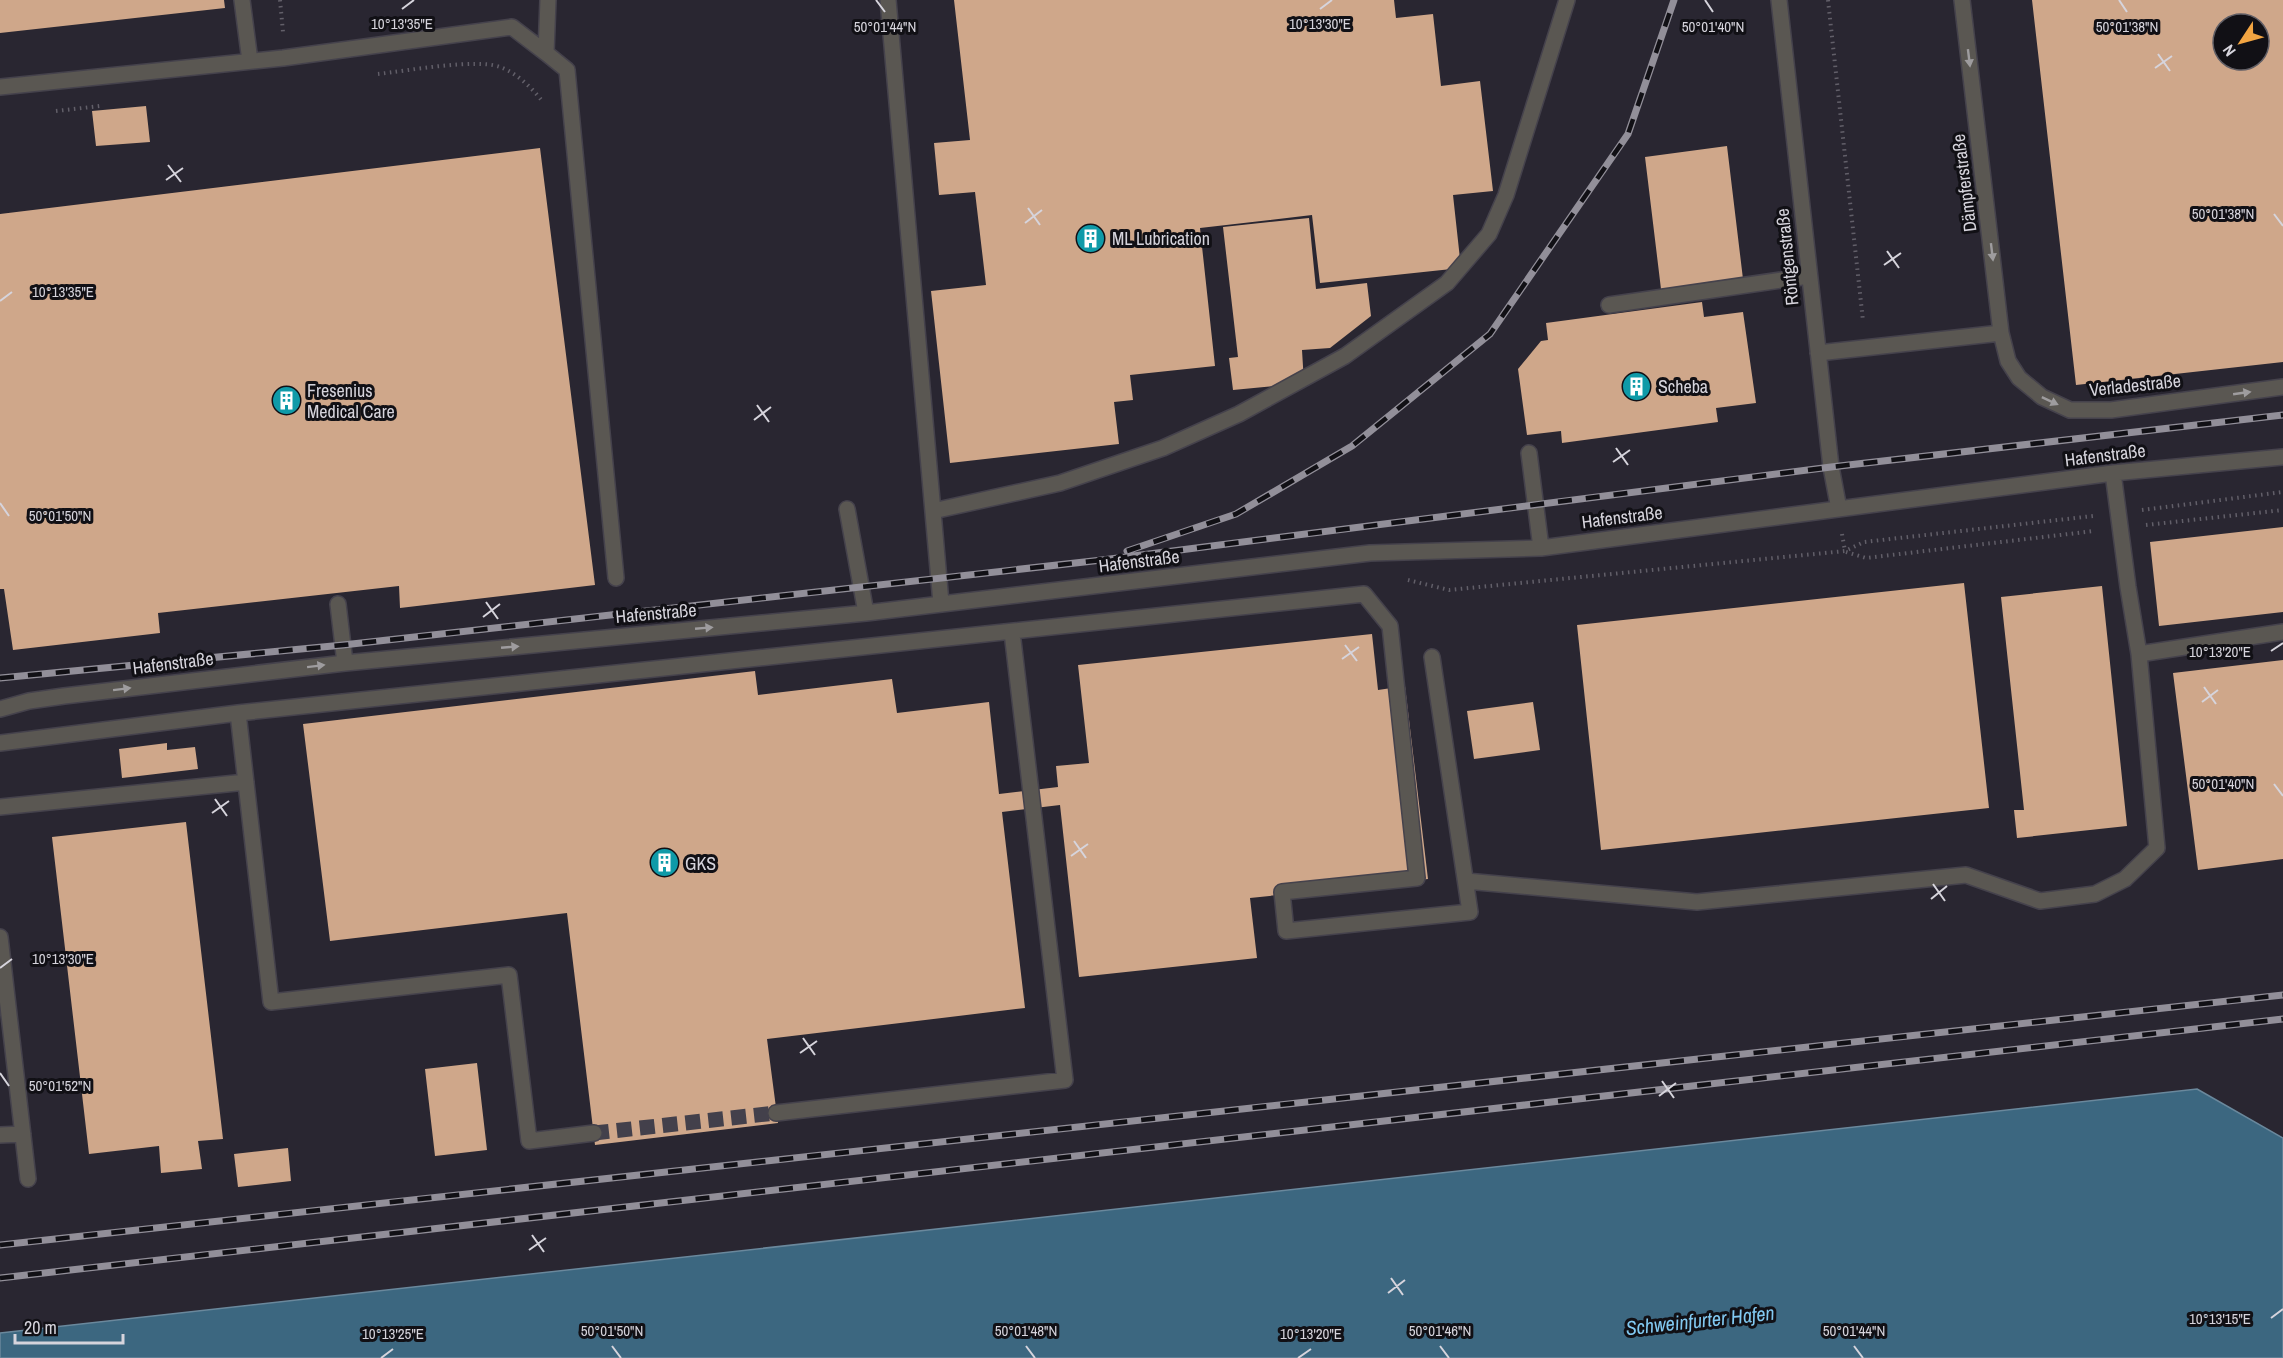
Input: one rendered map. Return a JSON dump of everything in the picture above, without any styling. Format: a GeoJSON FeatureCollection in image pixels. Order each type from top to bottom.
{"type":"FeatureCollection","features":[{"type":"Feature","properties":{"kind":"street"},"geometry":{"type":"LineString","coordinates":[[242,0],[250,61]]}},
{"type":"Feature","properties":{"kind":"street"},"geometry":{"type":"LineString","coordinates":[[546,53],[548,0]]}},
{"type":"Feature","properties":{"kind":"street"},"geometry":{"type":"LineString","coordinates":[[888,0],[941,603]]}},
{"type":"Feature","properties":{"kind":"street"},"geometry":{"type":"LineString","coordinates":[[933,511],[1060,483],[1163,448],[1239,414],[1345,356],[1447,283],[1489,234],[1506,195],[1567,0]]}},
{"type":"Feature","properties":{"kind":"street","name":"Röntgenstraße"},"geometry":{"type":"LineString","coordinates":[[1779,0],[1831,467],[1839,509]]}},
{"type":"Feature","properties":{"kind":"street","name":"Dämpferstraße"},"geometry":{"type":"LineString","coordinates":[[1962,0],[2001,333],[2008,362]]}},
{"type":"Feature","properties":{"kind":"street"},"geometry":{"type":"LineString","coordinates":[[0,87],[250,61],[512,27],[546,53],[567,70],[616,578]]}},
{"type":"Feature","properties":{"kind":"street"},"geometry":{"type":"LineString","coordinates":[[1609,305],[1809,276]]}},
{"type":"Feature","properties":{"kind":"street"},"geometry":{"type":"LineString","coordinates":[[1818,353],[2001,333]]}},
{"type":"Feature","properties":{"kind":"street","name":"Verladestraße"},"geometry":{"type":"LineString","coordinates":[[2008,362],[2019,378],[2042,398],[2070,410],[2111,410],[2283,387]]}},
{"type":"Feature","properties":{"kind":"street"},"geometry":{"type":"LineString","coordinates":[[1528,453],[1541,548]]}},
{"type":"Feature","properties":{"kind":"street","name":"Hafenstraße"},"geometry":{"type":"LineString","coordinates":[[0,709],[64,696],[345,663],[866,613],[1370,553],[1541,548],[2113,473],[2283,457]]}},
{"type":"Feature","properties":{"kind":"street"},"geometry":{"type":"LineString","coordinates":[[1466,881],[1696,902],[1966,875],[2040,901],[2095,894],[2125,879],[2157,848],[2139,654],[2113,473]]}},
{"type":"Feature","properties":{"kind":"street"},"geometry":{"type":"LineString","coordinates":[[847,509],[866,613]]}},
{"type":"Feature","properties":{"kind":"street"},"geometry":{"type":"LineString","coordinates":[[0,743],[238,713],[1364,594],[1390,626],[1417,878],[1282,892],[1286,931],[1470,912],[1432,657]]}},
{"type":"Feature","properties":{"kind":"street"},"geometry":{"type":"LineString","coordinates":[[338,604],[345,663]]}},
{"type":"Feature","properties":{"kind":"street"},"geometry":{"type":"LineString","coordinates":[[776,1113],[1065,1080],[1012,632]]}},
{"type":"Feature","properties":{"kind":"street"},"geometry":{"type":"LineString","coordinates":[[2139,654],[2283,632]]}},
{"type":"Feature","properties":{"kind":"street"},"geometry":{"type":"LineString","coordinates":[[238,713],[271,1002],[509,975],[529,1141],[594,1134]]}},
{"type":"Feature","properties":{"kind":"street"},"geometry":{"type":"LineString","coordinates":[[0,807],[246,782]]}},
{"type":"Feature","properties":{"kind":"street"},"geometry":{"type":"LineString","coordinates":[[0,937],[28,1179]]}},
{"type":"Feature","properties":{"kind":"street"},"geometry":{"type":"LineString","coordinates":[[0,1135],[23,1134]]}},
{"type":"Feature","properties":{"kind":"path"},"geometry":{"type":"LineString","coordinates":[[1828,0],[1866,348]]}},
{"type":"Feature","properties":{"kind":"path"},"geometry":{"type":"LineString","coordinates":[[376,75],[442,67],[485,64],[499,66],[530,87],[546,108]]}},
{"type":"Feature","properties":{"kind":"path"},"geometry":{"type":"LineString","coordinates":[[56,111],[102,106]]}},
{"type":"Feature","properties":{"kind":"path"},"geometry":{"type":"LineString","coordinates":[[1845,551],[1866,558],[2120,520],[2283,492]]}},
{"type":"Feature","properties":{"kind":"path"},"geometry":{"type":"LineString","coordinates":[[1449,590],[1845,551],[1864,542],[2120,520],[2283,510]]}},
{"type":"Feature","properties":{"kind":"water","name":"Schweinfurter Hafen"},"geometry":{"type":"Polygon","coordinates":[[[2197,1089],[2283,1138],[2283,1358],[0,1358],[0,1333],[2197,1089]]]}},
{"type":"Feature","properties":{"kind":"building"},"geometry":{"type":"Polygon","coordinates":[[[0,0],[224,0],[225,8],[0,33],[0,0]]]}},
{"type":"Feature","properties":{"kind":"building","name":"ML Lubrication"},"geometry":{"type":"Polygon","coordinates":[[[954,0],[1394,0],[1396,18],[1433,14],[1441,86],[1480,81],[1493,191],[1453,195],[1461,268],[1320,283],[1312,215],[1200,228],[1215,366],[1130,375],[1133,400],[1114,402],[1119,444],[950,463],[931,291],[986,285],[975,192],[939,195],[934,143],[970,140],[954,0]]]}},
{"type":"Feature","properties":{"kind":"building"},"geometry":{"type":"Polygon","coordinates":[[[2032,0],[2283,0],[2283,362],[2076,385],[2032,0]]]}},
{"type":"Feature","properties":{"kind":"building"},"geometry":{"type":"Polygon","coordinates":[[[146,106],[150,142],[96,146],[92,111],[146,106]]]}},
{"type":"Feature","properties":{"kind":"building"},"geometry":{"type":"Polygon","coordinates":[[[1727,146],[1743,279],[1661,289],[1645,157],[1727,146]]]}},
{"type":"Feature","properties":{"kind":"building","name":"Fresenius Medical Care"},"geometry":{"type":"Polygon","coordinates":[[[540,148],[595,585],[400,608],[399,586],[158,613],[160,633],[13,650],[4,589],[0,589],[0,214],[540,148]]]}},
{"type":"Feature","properties":{"kind":"building"},"geometry":{"type":"Polygon","coordinates":[[[1309,218],[1316,289],[1367,283],[1371,316],[1330,348],[1302,350],[1304,383],[1233,390],[1229,358],[1238,357],[1223,227],[1309,218]]]}},
{"type":"Feature","properties":{"kind":"building","name":"Scheba"},"geometry":{"type":"Polygon","coordinates":[[[1702,302],[1704,317],[1743,312],[1756,403],[1716,408],[1718,422],[1562,443],[1561,431],[1527,435],[1518,369],[1541,341],[1548,340],[1546,323],[1702,302]]]}},
{"type":"Feature","properties":{"kind":"building"},"geometry":{"type":"Polygon","coordinates":[[[2283,527],[2283,612],[2159,626],[2150,542],[2283,527]]]}},
{"type":"Feature","properties":{"kind":"building"},"geometry":{"type":"Polygon","coordinates":[[[1964,583],[1989,808],[1601,850],[1577,625],[1964,583]]]}},
{"type":"Feature","properties":{"kind":"building"},"geometry":{"type":"Polygon","coordinates":[[[2102,586],[2127,826],[2017,838],[2014,810],[2024,810],[2001,597],[2102,586]]]}},
{"type":"Feature","properties":{"kind":"building","name":"GKS"},"geometry":{"type":"Polygon","coordinates":[[[1372,634],[1378,690],[1405,686],[1428,879],[1250,898],[1257,958],[1079,977],[1060,805],[1002,812],[1025,1008],[767,1039],[778,1123],[595,1145],[567,913],[330,941],[303,724],[755,671],[758,695],[892,679],[897,713],[989,702],[999,794],[1058,787],[1056,766],[1089,763],[1078,665],[1372,634]]]}},
{"type":"Feature","properties":{"kind":"building"},"geometry":{"type":"Polygon","coordinates":[[[2283,660],[2283,859],[2198,870],[2173,673],[2283,660]]]}},
{"type":"Feature","properties":{"kind":"building"},"geometry":{"type":"Polygon","coordinates":[[[1533,702],[1540,750],[1474,759],[1467,711],[1533,702]]]}},
{"type":"Feature","properties":{"kind":"building"},"geometry":{"type":"Polygon","coordinates":[[[167,743],[167,750],[195,747],[198,769],[122,778],[119,749],[167,743]]]}},
{"type":"Feature","properties":{"kind":"building"},"geometry":{"type":"Polygon","coordinates":[[[186,822],[223,1139],[198,1141],[202,1169],[161,1173],[159,1146],[89,1154],[52,837],[186,822]]]}},
{"type":"Feature","properties":{"kind":"building"},"geometry":{"type":"Polygon","coordinates":[[[477,1063],[487,1150],[435,1156],[425,1069],[477,1063]]]}},
{"type":"Feature","properties":{"kind":"building"},"geometry":{"type":"Polygon","coordinates":[[[288,1148],[291,1181],[238,1187],[234,1154],[288,1148]]]}},
{"type":"Feature","properties":{"kind":"tunnel"},"geometry":{"type":"LineString","coordinates":[[594,1133],[776,1113]]}},
{"type":"Feature","properties":{"kind":"railway"},"geometry":{"type":"LineString","coordinates":[[1127,551],[1236,514],[1352,446],[1490,334],[1628,134],[1674,0]]}},
{"type":"Feature","properties":{"kind":"railway"},"geometry":{"type":"LineString","coordinates":[[0,678],[343,645],[1102,560],[1831,467],[2283,415]]}},
{"type":"Feature","properties":{"kind":"railway"},"geometry":{"type":"LineString","coordinates":[[0,1245],[2283,995]]}},
{"type":"Feature","properties":{"kind":"railway"},"geometry":{"type":"LineString","coordinates":[[0,1278],[2283,1019]]}},
{"type":"Feature","properties":{"kind":"place","name":"ML Lubrication"},"geometry":{"type":"Point","coordinates":[1091,238]}},
{"type":"Feature","properties":{"kind":"place","name":"Scheba"},"geometry":{"type":"Point","coordinates":[1637,386]}},
{"type":"Feature","properties":{"kind":"place","name":"Fresenius Medical Care"},"geometry":{"type":"Point","coordinates":[286,400]}},
{"type":"Feature","properties":{"kind":"place","name":"GKS"},"geometry":{"type":"Point","coordinates":[664,863]}}]}
